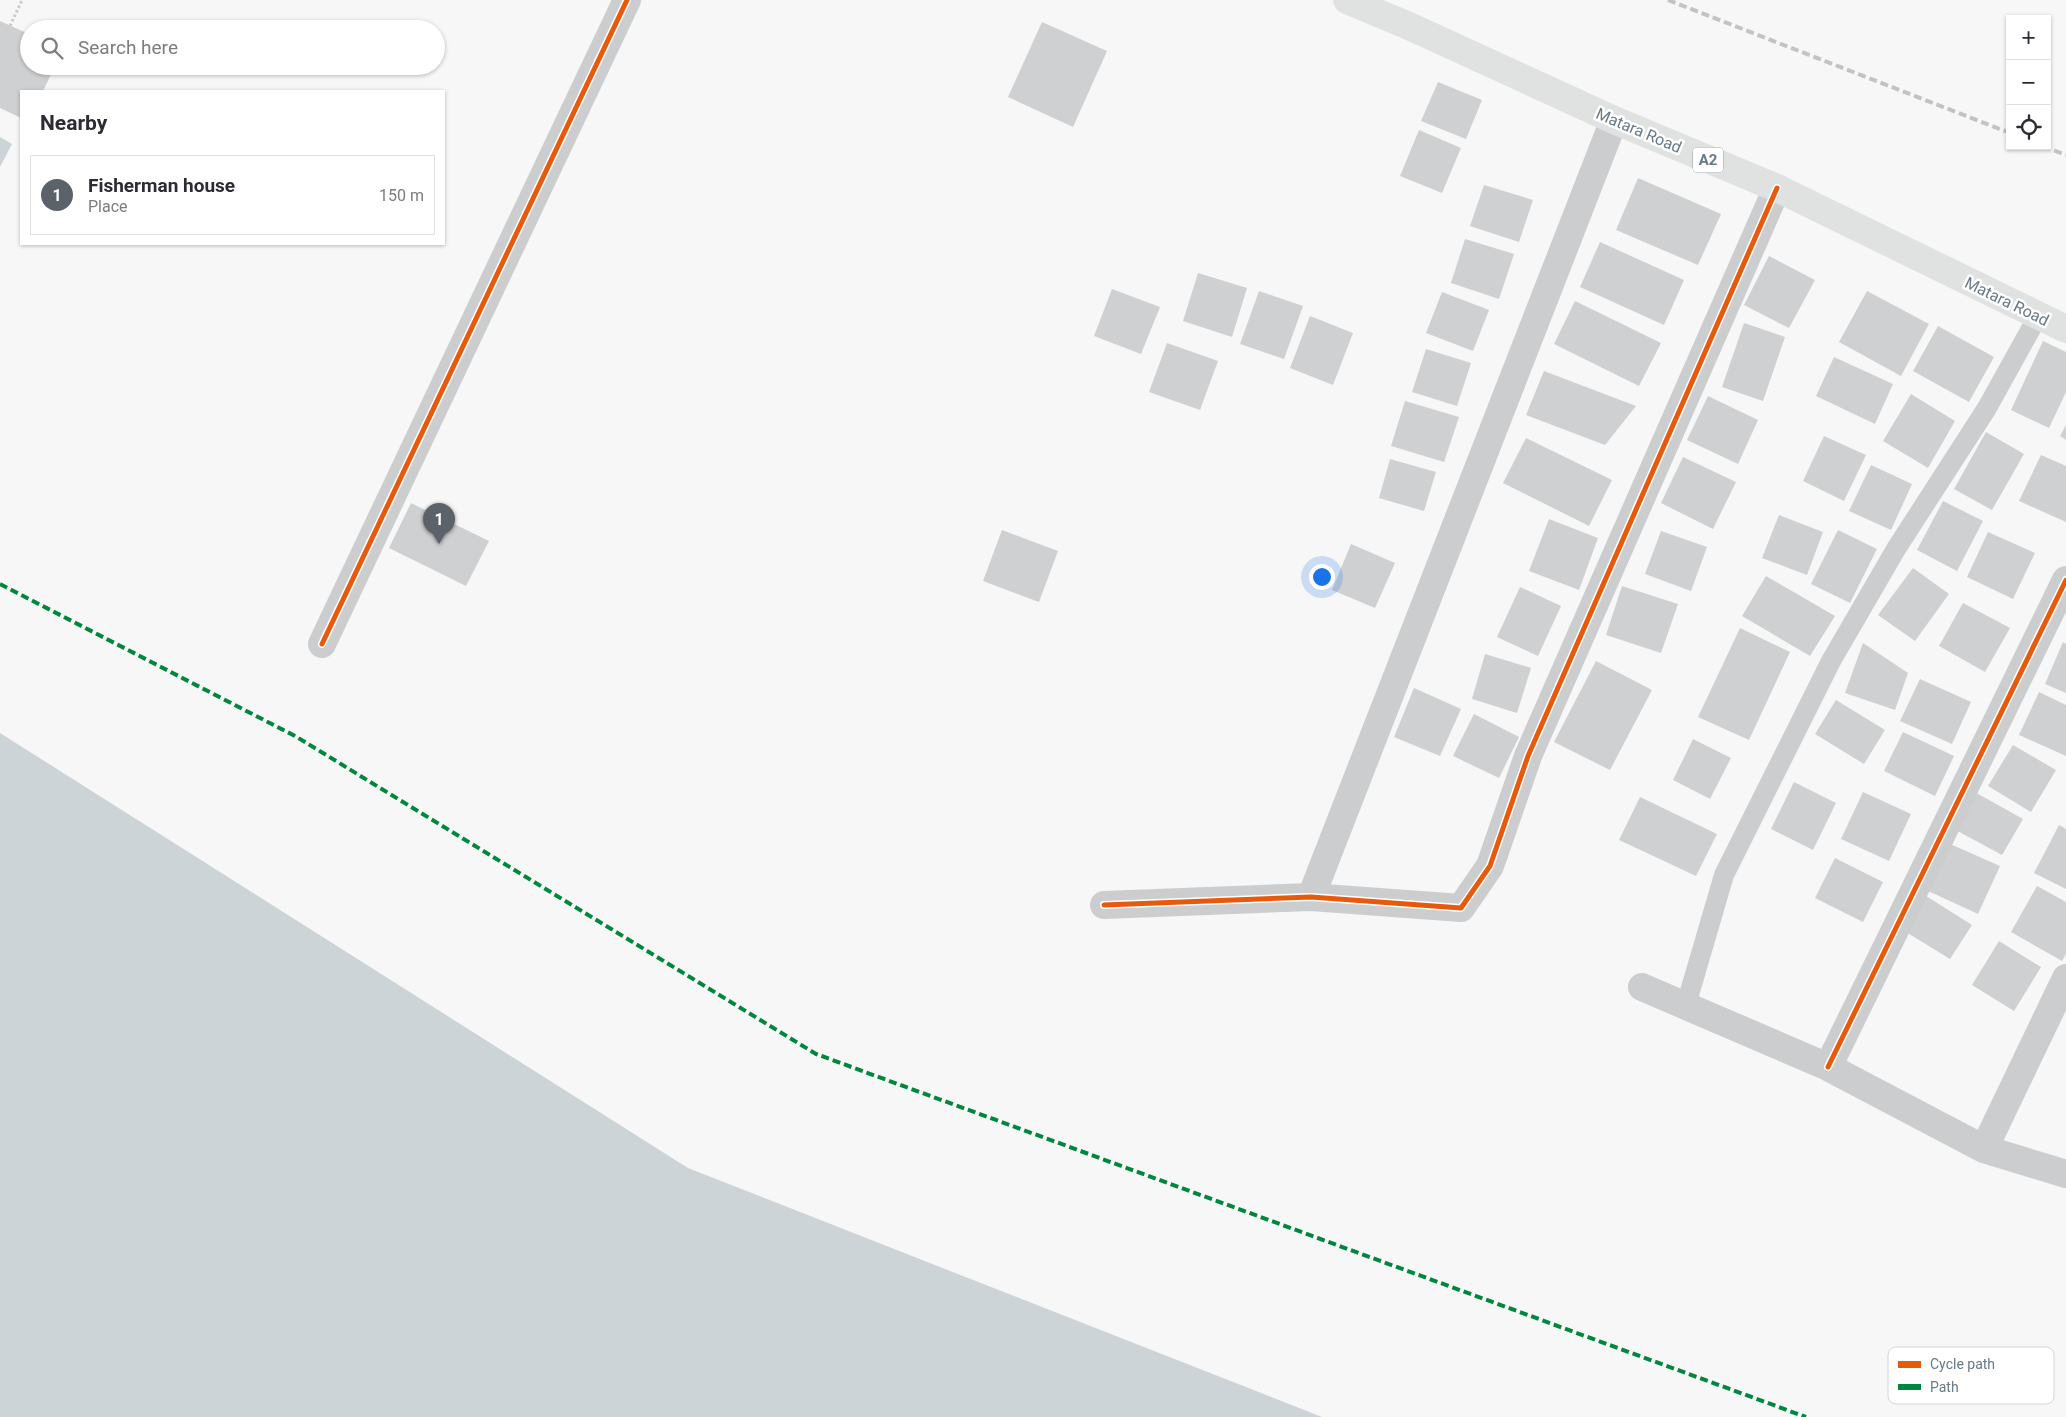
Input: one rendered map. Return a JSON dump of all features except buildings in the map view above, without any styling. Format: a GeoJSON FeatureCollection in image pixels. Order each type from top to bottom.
{"type":"FeatureCollection","features":[{"type":"Feature","properties":{"kind":"highway","name":"Matara Road"},"geometry":{"type":"LineString","coordinates":[[1346,0],[1409,26],[1614,120],[1777,188],[2066,329]]}},
{"type":"Feature","properties":{"kind":"street"},"geometry":{"type":"LineString","coordinates":[[322,644],[627,0]]}},
{"type":"Feature","properties":{"kind":"street"},"geometry":{"type":"LineString","coordinates":[[1310,897],[1614,120]]}},
{"type":"Feature","properties":{"kind":"street"},"geometry":{"type":"LineString","coordinates":[[1104,905],[1310,897],[1461,908],[1490,866],[1528,756],[1777,188]]}},
{"type":"Feature","properties":{"kind":"street"},"geometry":{"type":"LineString","coordinates":[[1828,1067],[2066,580]]}},
{"type":"Feature","properties":{"kind":"street"},"geometry":{"type":"LineString","coordinates":[[1984,1149],[2066,978]]}},
{"type":"Feature","properties":{"kind":"street"},"geometry":{"type":"LineString","coordinates":[[1642,987],[1828,1067],[1984,1149],[2066,1174]]}},
{"type":"Feature","properties":{"kind":"lane"},"geometry":{"type":"LineString","coordinates":[[1686,1005],[1724,874],[1827,669],[1896,549],[1987,408],[2038,316]]}},
{"type":"Feature","properties":{"kind":"path"},"geometry":{"type":"LineString","coordinates":[[10,26],[22,0]]}},
{"type":"Feature","properties":{"kind":"shaded area"},"geometry":{"type":"Polygon","coordinates":[[[0,137],[12,144],[0,167],[0,137]]]}},
{"type":"Feature","properties":{"kind":"shaded area"},"geometry":{"type":"Polygon","coordinates":[[[0,733],[688,1168],[1322,1417],[0,1417],[0,733]]]}},
{"type":"Feature","properties":{"kind":"railway"},"geometry":{"type":"LineString","coordinates":[[1668,0],[2006,131]]}},
{"type":"Feature","properties":{"kind":"railway"},"geometry":{"type":"LineString","coordinates":[[2051,149],[2066,155]]}},
{"type":"Feature","properties":{"kind":"marked path"},"geometry":{"type":"LineString","coordinates":[[0,584],[295,736],[816,1054],[1806,1417]]}},
{"type":"Feature","properties":{"kind":"cycle path"},"geometry":{"type":"LineString","coordinates":[[322,644],[627,0]]}},
{"type":"Feature","properties":{"kind":"cycle path"},"geometry":{"type":"LineString","coordinates":[[1104,905],[1311,897],[1461,908],[1490,866],[1528,756],[1777,188]]}},
{"type":"Feature","properties":{"kind":"cycle path"},"geometry":{"type":"LineString","coordinates":[[1828,1067],[2066,580]]}},
{"type":"Feature","properties":{"kind":"place","name":"Fisherman house"},"geometry":{"type":"Point","coordinates":[439,544]}}]}
